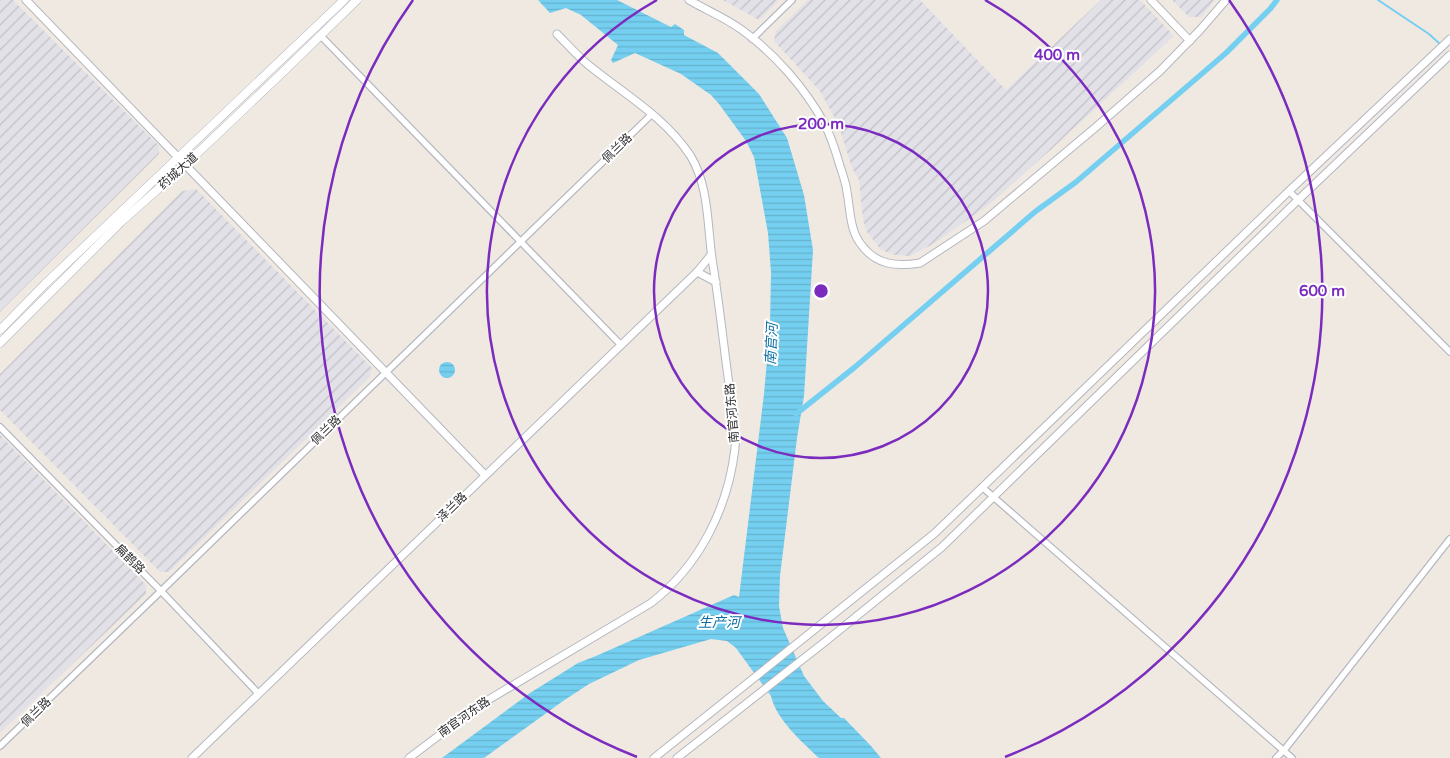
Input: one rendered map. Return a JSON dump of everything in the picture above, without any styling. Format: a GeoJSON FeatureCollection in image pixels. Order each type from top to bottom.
{"type":"FeatureCollection","features":[{"type":"Feature","properties":{"kind":"main road","name":"药城大道"},"geometry":{"type":"LineString","coordinates":[[0,330],[45,284],[344,0]]}},
{"type":"Feature","properties":{"kind":"main road","name":"药城大道"},"geometry":{"type":"LineString","coordinates":[[0,343],[121,222],[185,165],[357,0]]}},
{"type":"Feature","properties":{"kind":"street"},"geometry":{"type":"LineString","coordinates":[[26,0],[485,475]]}},
{"type":"Feature","properties":{"kind":"street"},"geometry":{"type":"LineString","coordinates":[[689,0],[742,29],[790,74],[825,124],[847,189],[853,227],[858,241],[875,258],[890,265],[920,263],[984,222],[1153,78],[1190,41],[1226,0]]}},
{"type":"Feature","properties":{"kind":"street"},"geometry":{"type":"LineString","coordinates":[[752,38],[792,0]]}},
{"type":"Feature","properties":{"kind":"street"},"geometry":{"type":"LineString","coordinates":[[1151,0],[1190,41]]}},
{"type":"Feature","properties":{"kind":"street","name":"南官河东路"},"geometry":{"type":"LineString","coordinates":[[409,758],[478,706],[651,603],[676,581],[701,548],[711,530],[726,491],[735,447],[734,415],[711,256],[705,194],[699,174],[690,156],[664,124],[586,62],[557,34]]}},
{"type":"Feature","properties":{"kind":"street"},"geometry":{"type":"LineString","coordinates":[[321,36],[621,345]]}},
{"type":"Feature","properties":{"kind":"street"},"geometry":{"type":"LineString","coordinates":[[654,758],[935,534],[1289,191],[1450,39]]}},
{"type":"Feature","properties":{"kind":"street"},"geometry":{"type":"LineString","coordinates":[[677,758],[942,548],[1298,200],[1450,55]]}},
{"type":"Feature","properties":{"kind":"street","name":"佩兰路"},"geometry":{"type":"LineString","coordinates":[[0,746],[652,114]]}},
{"type":"Feature","properties":{"kind":"street"},"geometry":{"type":"LineString","coordinates":[[1289,191],[1450,352]]}},
{"type":"Feature","properties":{"kind":"street","name":"泽兰路"},"geometry":{"type":"LineString","coordinates":[[192,758],[697,272],[711,256]]}},
{"type":"Feature","properties":{"kind":"street"},"geometry":{"type":"LineString","coordinates":[[697,272],[716,282]]}},
{"type":"Feature","properties":{"kind":"street","name":"扁鹊路"},"geometry":{"type":"LineString","coordinates":[[0,427],[162,591],[258,694]]}},
{"type":"Feature","properties":{"kind":"street"},"geometry":{"type":"LineString","coordinates":[[982,487],[1292,758]]}},
{"type":"Feature","properties":{"kind":"street"},"geometry":{"type":"LineString","coordinates":[[1276,758],[1450,539]]}},
{"type":"Feature","properties":{"kind":"shaded area"},"geometry":{"type":"Polygon","coordinates":[[[0,0],[13,0],[159,146],[159,154],[0,312],[0,0]]]}},
{"type":"Feature","properties":{"kind":"shaded area"},"geometry":{"type":"Polygon","coordinates":[[[723,0],[779,0],[759,20],[723,0]]]}},
{"type":"Feature","properties":{"kind":"shaded area"},"geometry":{"type":"Polygon","coordinates":[[[808,0],[920,0],[1006,90],[1101,0],[1140,0],[1174,36],[990,204],[935,243],[910,256],[895,255],[881,250],[867,232],[863,220],[859,180],[852,168],[839,126],[820,91],[774,41],[776,31],[808,0]]]}},
{"type":"Feature","properties":{"kind":"shaded area"},"geometry":{"type":"Polygon","coordinates":[[[1172,0],[1215,0],[1201,17],[1189,17],[1172,0]]]}},
{"type":"Feature","properties":{"kind":"shaded area"},"geometry":{"type":"Polygon","coordinates":[[[196,189],[373,369],[370,372],[371,376],[169,572],[160,572],[0,410],[0,374],[182,191],[196,189]]]}},
{"type":"Feature","properties":{"kind":"shaded area"},"geometry":{"type":"Polygon","coordinates":[[[0,435],[146,585],[146,594],[0,733],[0,435]]]}},
{"type":"Feature","properties":{"kind":"water"},"geometry":{"type":"Polygon","coordinates":[[[538,0],[617,0],[671,27],[675,24],[684,30],[684,35],[718,53],[759,94],[787,138],[804,195],[813,250],[804,396],[780,576],[779,606],[783,628],[804,676],[823,701],[841,718],[844,718],[881,758],[819,758],[784,722],[771,696],[736,648],[727,641],[711,639],[639,660],[589,684],[484,758],[442,758],[530,693],[578,663],[734,595],[739,597],[764,394],[770,325],[771,272],[768,233],[754,157],[746,141],[711,95],[681,74],[635,53],[613,63],[611,60],[618,45],[581,15],[566,8],[550,13],[538,0]]]}},
{"type":"Feature","properties":{"kind":"water"},"geometry":{"type":"Polygon","coordinates":[[[447,362],[453,364],[455,370],[453,376],[447,378],[441,376],[439,370],[441,364],[447,362]]]}},
{"type":"Feature","properties":{"kind":"waterway"},"geometry":{"type":"LineString","coordinates":[[796,414],[855,367],[1036,211],[1076,182],[1226,53],[1277,0]]}},
{"type":"Feature","properties":{"kind":"waterway"},"geometry":{"type":"LineString","coordinates":[[1378,0],[1429,34],[1441,45]]}},
{"type":"Feature","properties":{"kind":"water label","name":"南官河"},"geometry":{"type":"Point","coordinates":[771,344]}},
{"type":"Feature","properties":{"kind":"water label","name":"生产河"},"geometry":{"type":"Point","coordinates":[719,622]}}]}
